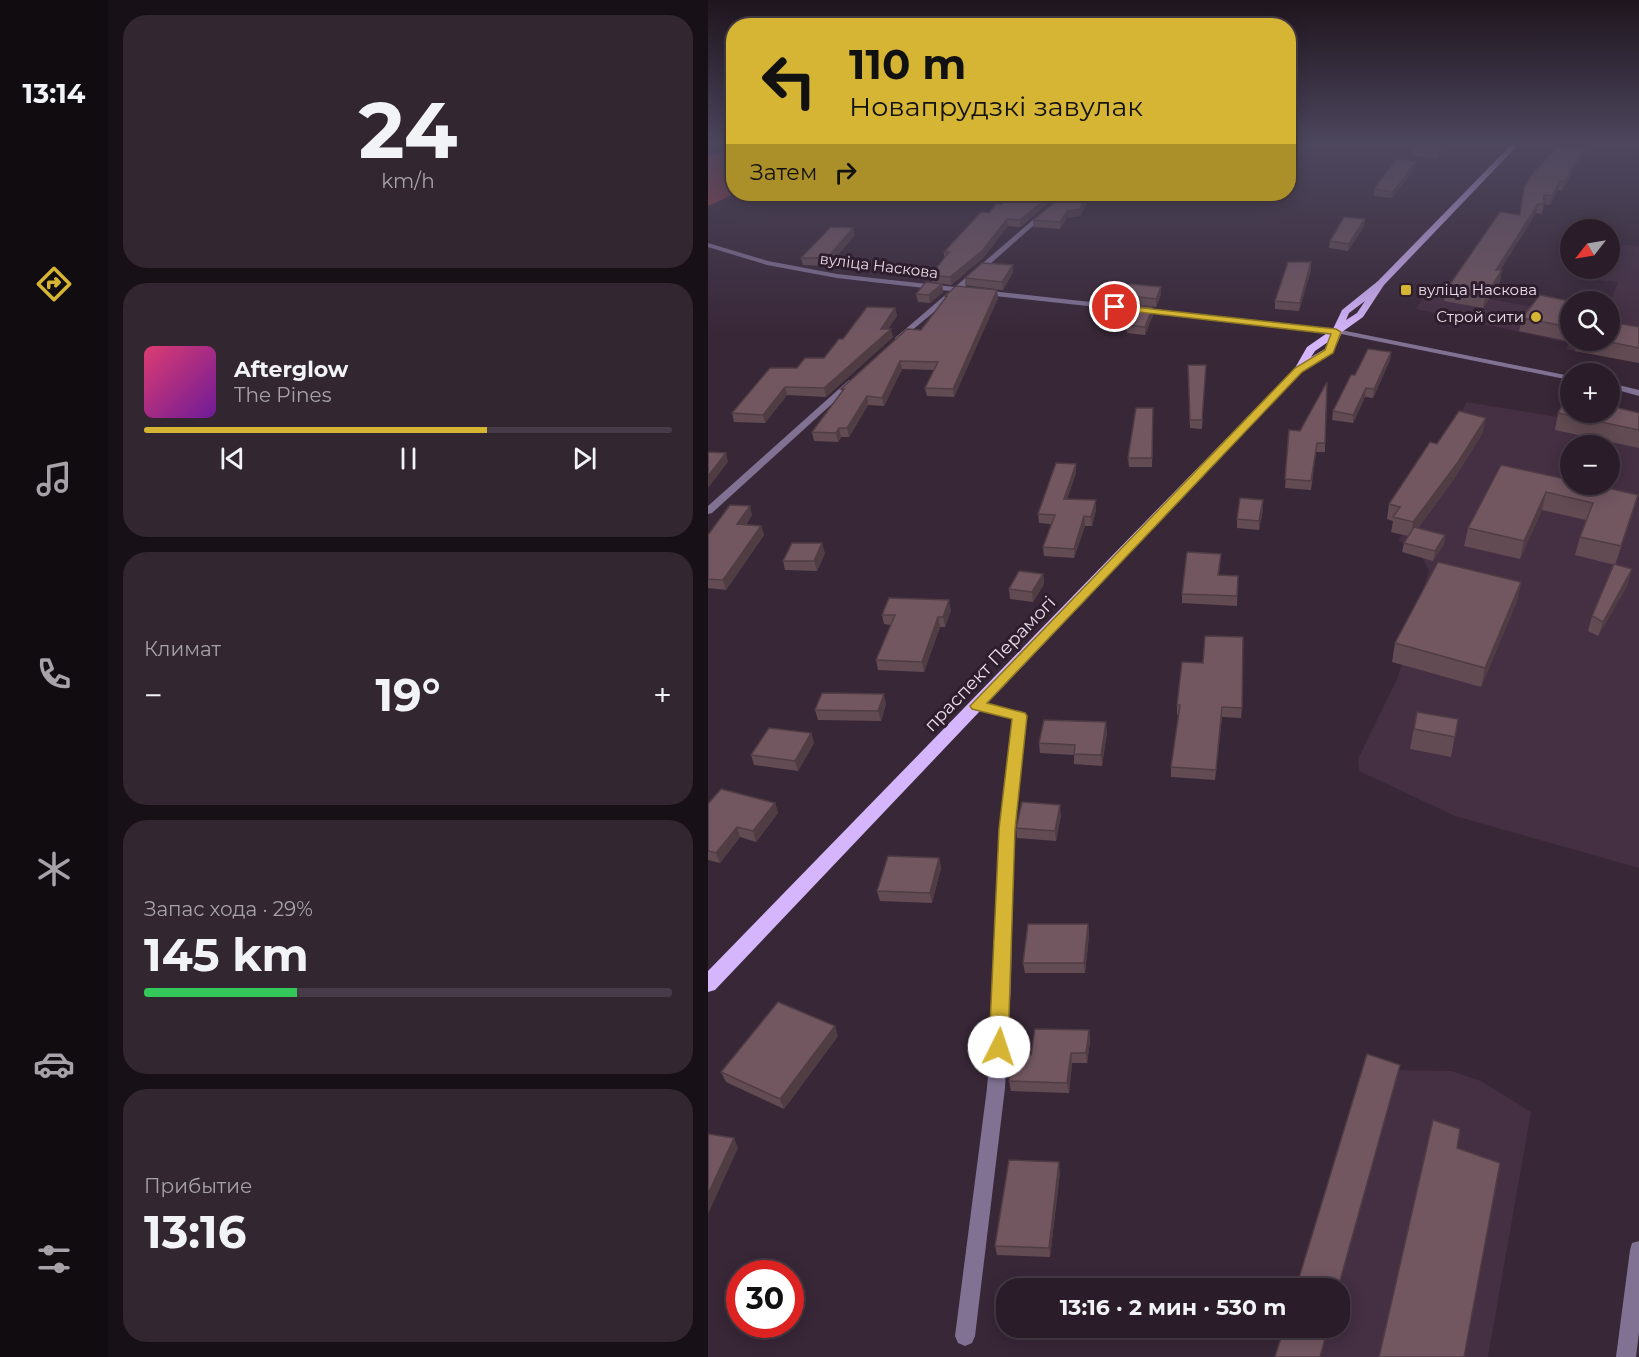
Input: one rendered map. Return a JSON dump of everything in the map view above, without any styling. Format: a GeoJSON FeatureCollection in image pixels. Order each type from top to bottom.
{"type":"FeatureCollection","features":[{"type":"Feature","properties":{"kind":"main road","name":"праспект Перамогі"},"geometry":{"type":"LineString","coordinates":[[708,984],[1299,370],[1329,351],[1336,332],[1360,315],[1381,284],[1454,208]]}},
{"type":"Feature","properties":{"kind":"street"},"geometry":{"type":"LineString","coordinates":[[893,345],[955,288],[1049,208]]}},
{"type":"Feature","properties":{"kind":"street"},"geometry":{"type":"LineString","coordinates":[[708,252],[712,246]]}},
{"type":"Feature","properties":{"kind":"street","name":"вуліца Наскова"},"geometry":{"type":"LineString","coordinates":[[712,246],[767,263],[837,276],[1336,332],[1560,376]]}},
{"type":"Feature","properties":{"kind":"street"},"geometry":{"type":"LineString","coordinates":[[708,512],[858,377]]}},
{"type":"Feature","properties":{"kind":"street"},"geometry":{"type":"LineString","coordinates":[[1620,388],[1639,393]]}},
{"type":"Feature","properties":{"kind":"street"},"geometry":{"type":"LineString","coordinates":[[965,1336],[996,1088],[1003,985],[1007,829],[1020,716],[977,706]]}},
{"type":"Feature","properties":{"kind":"street"},"geometry":{"type":"LineString","coordinates":[[1626,1357],[1639,1250]]}},
{"type":"Feature","properties":{"kind":"shaded area"},"geometry":{"type":"Polygon","coordinates":[[[1620,246],[1639,246],[1639,363],[1576,351],[1620,351],[1620,291],[1615,291],[1618,282],[1599,280],[1620,279],[1620,246]]]}},
{"type":"Feature","properties":{"kind":"shaded area"},"geometry":{"type":"Polygon","coordinates":[[[1430,289],[1560,311],[1560,341],[1416,309],[1430,289]]]}},
{"type":"Feature","properties":{"kind":"shaded area"},"geometry":{"type":"Polygon","coordinates":[[[1466,402],[1560,417],[1560,423],[1596,423],[1639,430],[1639,868],[1455,816],[1359,771],[1358,759],[1398,677],[1429,570],[1422,558],[1402,552],[1407,544],[1398,541],[1402,535],[1391,532],[1398,522],[1387,519],[1428,456],[1457,425],[1466,402]]]}},
{"type":"Feature","properties":{"kind":"shaded area"},"geometry":{"type":"Polygon","coordinates":[[[1366,1059],[1399,1070],[1452,1071],[1481,1081],[1531,1112],[1488,1357],[1276,1357],[1282,1338],[1350,1338],[1350,1278],[1300,1278],[1366,1059]]]}},
{"type":"Feature","properties":{"kind":"building"},"geometry":{"type":"Polygon","coordinates":[[[993,208],[1034,208],[1020,220],[1007,219],[982,251],[950,277],[931,275],[949,252],[944,252],[981,212],[989,213],[993,208]]]}},
{"type":"Feature","properties":{"kind":"building"},"geometry":{"type":"Polygon","coordinates":[[[1047,208],[1080,208],[1067,211],[1060,222],[1033,220],[1047,208]]]}},
{"type":"Feature","properties":{"kind":"building"},"geometry":{"type":"Polygon","coordinates":[[[1521,208],[1535,208],[1496,270],[1502,270],[1485,297],[1446,290],[1500,212],[1520,215],[1521,208]]]}},
{"type":"Feature","properties":{"kind":"building"},"geometry":{"type":"Polygon","coordinates":[[[1344,217],[1365,219],[1349,244],[1330,241],[1344,217]]]}},
{"type":"Feature","properties":{"kind":"building"},"geometry":{"type":"Polygon","coordinates":[[[831,227],[853,228],[827,258],[801,258],[831,227]]]}},
{"type":"Feature","properties":{"kind":"building"},"geometry":{"type":"Polygon","coordinates":[[[1288,262],[1311,262],[1300,303],[1275,301],[1288,262]]]}},
{"type":"Feature","properties":{"kind":"building"},"geometry":{"type":"Polygon","coordinates":[[[982,263],[1013,265],[1002,282],[965,278],[982,263]]]}},
{"type":"Feature","properties":{"kind":"building"},"geometry":{"type":"Polygon","coordinates":[[[926,282],[942,284],[929,295],[916,294],[926,282]]]}},
{"type":"Feature","properties":{"kind":"building"},"geometry":{"type":"Polygon","coordinates":[[[1129,284],[1161,287],[1156,299],[1124,295],[1129,284]]]}},
{"type":"Feature","properties":{"kind":"building"},"geometry":{"type":"Polygon","coordinates":[[[956,286],[997,290],[953,389],[925,388],[938,362],[900,361],[882,398],[867,396],[847,428],[839,428],[836,433],[812,432],[844,389],[841,389],[907,329],[921,330],[947,296],[945,296],[956,286]]]}},
{"type":"Feature","properties":{"kind":"building"},"geometry":{"type":"Polygon","coordinates":[[[1540,295],[1560,299],[1560,325],[1522,318],[1540,295]]]}},
{"type":"Feature","properties":{"kind":"building"},"geometry":{"type":"Polygon","coordinates":[[[1119,303],[1153,307],[1145,327],[1126,325],[1129,320],[1112,318],[1119,303]]]}},
{"type":"Feature","properties":{"kind":"building"},"geometry":{"type":"Polygon","coordinates":[[[867,307],[895,308],[881,329],[891,329],[824,388],[785,387],[763,415],[732,413],[770,368],[797,368],[805,358],[824,358],[839,339],[843,339],[867,307]]]}},
{"type":"Feature","properties":{"kind":"building"},"geometry":{"type":"Polygon","coordinates":[[[1620,324],[1639,327],[1639,348],[1620,344],[1620,324]]]}},
{"type":"Feature","properties":{"kind":"building"},"geometry":{"type":"Polygon","coordinates":[[[1368,349],[1391,352],[1374,389],[1366,388],[1353,415],[1333,411],[1351,375],[1355,375],[1368,349]]]}},
{"type":"Feature","properties":{"kind":"building"},"geometry":{"type":"Polygon","coordinates":[[[1188,365],[1206,365],[1202,420],[1190,420],[1188,365]]]}},
{"type":"Feature","properties":{"kind":"building"},"geometry":{"type":"Polygon","coordinates":[[[1327,382],[1325,443],[1317,443],[1311,481],[1285,479],[1289,430],[1300,431],[1327,382]]]}},
{"type":"Feature","properties":{"kind":"building"},"geometry":{"type":"Polygon","coordinates":[[[1136,408],[1153,408],[1152,458],[1128,458],[1136,408]]]}},
{"type":"Feature","properties":{"kind":"building"},"geometry":{"type":"Polygon","coordinates":[[[1620,408],[1639,413],[1639,430],[1606,423],[1620,423],[1620,408]]]}},
{"type":"Feature","properties":{"kind":"building"},"geometry":{"type":"Polygon","coordinates":[[[1459,411],[1486,418],[1458,462],[1413,522],[1393,517],[1400,507],[1389,504],[1430,442],[1437,444],[1459,411]]]}},
{"type":"Feature","properties":{"kind":"building"},"geometry":{"type":"Polygon","coordinates":[[[708,452],[726,453],[708,476],[708,452]]]}},
{"type":"Feature","properties":{"kind":"building"},"geometry":{"type":"Polygon","coordinates":[[[1056,463],[1076,464],[1064,499],[1096,500],[1091,517],[1084,516],[1074,549],[1043,547],[1055,515],[1038,514],[1056,463]]]}},
{"type":"Feature","properties":{"kind":"building"},"geometry":{"type":"Polygon","coordinates":[[[1501,465],[1560,478],[1560,495],[1620,495],[1620,491],[1638,495],[1621,546],[1580,537],[1593,503],[1546,492],[1524,541],[1468,528],[1501,465]]]}},
{"type":"Feature","properties":{"kind":"building"},"geometry":{"type":"Polygon","coordinates":[[[1240,498],[1263,500],[1259,521],[1237,519],[1240,498]]]}},
{"type":"Feature","properties":{"kind":"building"},"geometry":{"type":"Polygon","coordinates":[[[730,505],[750,506],[737,524],[761,526],[723,580],[708,579],[708,535],[730,505]]]}},
{"type":"Feature","properties":{"kind":"building"},"geometry":{"type":"Polygon","coordinates":[[[1414,527],[1445,535],[1435,551],[1404,543],[1414,527]]]}},
{"type":"Feature","properties":{"kind":"building"},"geometry":{"type":"Polygon","coordinates":[[[792,543],[822,543],[814,561],[783,561],[792,543]]]}},
{"type":"Feature","properties":{"kind":"building"},"geometry":{"type":"Polygon","coordinates":[[[1187,552],[1221,554],[1218,575],[1238,576],[1237,596],[1182,594],[1187,552]]]}},
{"type":"Feature","properties":{"kind":"building"},"geometry":{"type":"Polygon","coordinates":[[[1438,562],[1521,582],[1485,668],[1395,643],[1438,562]]]}},
{"type":"Feature","properties":{"kind":"building"},"geometry":{"type":"Polygon","coordinates":[[[1614,564],[1632,569],[1603,622],[1592,616],[1614,564]]]}},
{"type":"Feature","properties":{"kind":"building"},"geometry":{"type":"Polygon","coordinates":[[[1019,571],[1043,574],[1032,592],[1009,589],[1019,571]]]}},
{"type":"Feature","properties":{"kind":"building"},"geometry":{"type":"Polygon","coordinates":[[[889,598],[949,600],[943,617],[938,617],[922,662],[876,660],[895,615],[882,615],[889,598]]]}},
{"type":"Feature","properties":{"kind":"building"},"geometry":{"type":"Polygon","coordinates":[[[1205,636],[1243,637],[1242,708],[1222,707],[1216,770],[1171,767],[1180,705],[1177,705],[1182,662],[1203,663],[1205,636]]]}},
{"type":"Feature","properties":{"kind":"building"},"geometry":{"type":"Polygon","coordinates":[[[822,693],[884,694],[878,711],[815,710],[822,693]]]}},
{"type":"Feature","properties":{"kind":"building"},"geometry":{"type":"Polygon","coordinates":[[[1417,712],[1458,719],[1455,737],[1414,729],[1417,712]]]}},
{"type":"Feature","properties":{"kind":"building"},"geometry":{"type":"Polygon","coordinates":[[[1044,720],[1106,722],[1101,755],[1074,754],[1075,745],[1039,743],[1044,720]]]}},
{"type":"Feature","properties":{"kind":"building"},"geometry":{"type":"Polygon","coordinates":[[[769,728],[811,733],[795,761],[751,755],[769,728]]]}},
{"type":"Feature","properties":{"kind":"building"},"geometry":{"type":"Polygon","coordinates":[[[721,789],[775,803],[753,831],[737,827],[716,853],[708,851],[708,804],[721,789]]]}},
{"type":"Feature","properties":{"kind":"building"},"geometry":{"type":"Polygon","coordinates":[[[1022,802],[1060,805],[1055,831],[1016,828],[1022,802]]]}},
{"type":"Feature","properties":{"kind":"building"},"geometry":{"type":"Polygon","coordinates":[[[888,856],[939,858],[930,893],[877,891],[888,856]]]}},
{"type":"Feature","properties":{"kind":"building"},"geometry":{"type":"Polygon","coordinates":[[[1028,924],[1088,924],[1084,963],[1023,963],[1028,924]]]}},
{"type":"Feature","properties":{"kind":"building"},"geometry":{"type":"Polygon","coordinates":[[[778,1002],[835,1026],[780,1099],[721,1072],[778,1002]]]}},
{"type":"Feature","properties":{"kind":"building"},"geometry":{"type":"Polygon","coordinates":[[[1035,1029],[1089,1030],[1086,1053],[1071,1053],[1067,1083],[1009,1081],[1013,1055],[1031,1055],[1035,1029]]]}},
{"type":"Feature","properties":{"kind":"building"},"geometry":{"type":"Polygon","coordinates":[[[1367,1054],[1400,1065],[1341,1278],[1299,1278],[1367,1054]]]}},
{"type":"Feature","properties":{"kind":"building"},"geometry":{"type":"Polygon","coordinates":[[[1433,1120],[1460,1129],[1457,1148],[1500,1163],[1464,1357],[1379,1357],[1433,1120]]]}},
{"type":"Feature","properties":{"kind":"building"},"geometry":{"type":"Polygon","coordinates":[[[708,1134],[734,1138],[708,1194],[708,1134]]]}},
{"type":"Feature","properties":{"kind":"building"},"geometry":{"type":"Polygon","coordinates":[[[1009,1160],[1059,1162],[1049,1248],[995,1246],[1009,1160]]]}},
{"type":"Feature","properties":{"kind":"building"},"geometry":{"type":"Polygon","coordinates":[[[1281,1338],[1325,1338],[1320,1357],[1275,1357],[1281,1338]]]}},
{"type":"Feature","properties":{"kind":"place","name":"вуліца Наскова"},"geometry":{"type":"Point","coordinates":[1406,290]}},
{"type":"Feature","properties":{"kind":"place","name":"Строй сити"},"geometry":{"type":"Point","coordinates":[1536,317]}},
{"type":"Feature","properties":{"kind":"route"},"geometry":{"type":"LineString","coordinates":[[999,1047],[1007,829],[1020,716],[977,706],[1299,370],[1329,351],[1336,332],[1115,307]]}}]}
